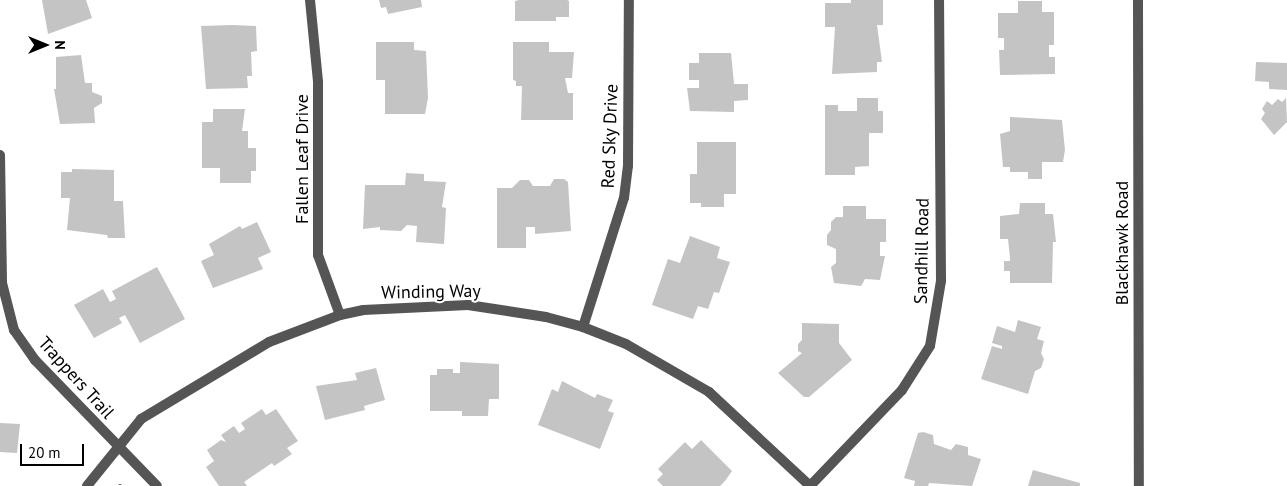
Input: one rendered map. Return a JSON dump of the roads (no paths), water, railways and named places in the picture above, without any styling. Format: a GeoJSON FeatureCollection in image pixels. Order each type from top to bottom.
{"type":"FeatureCollection","features":[{"type":"Feature","properties":{"kind":"street","name":"Fallen Leaf Drive"},"geometry":{"type":"LineString","coordinates":[[310,0],[318,82],[318,255],[340,315]]}},
{"type":"Feature","properties":{"kind":"street","name":"Red Sky Drive"},"geometry":{"type":"LineString","coordinates":[[582,326],[624,198],[628,166],[629,0]]}},
{"type":"Feature","properties":{"kind":"street","name":"Sandhill Road"},"geometry":{"type":"LineString","coordinates":[[810,486],[902,390],[930,346],[941,282],[939,0]]}},
{"type":"Feature","properties":{"kind":"street","name":"Blackhawk Road"},"geometry":{"type":"LineString","coordinates":[[1138,0],[1139,486]]}},
{"type":"Feature","properties":{"kind":"street","name":"Trappers Trail"},"geometry":{"type":"LineString","coordinates":[[0,155],[2,283],[14,330],[35,360],[157,486]]}},
{"type":"Feature","properties":{"kind":"street","name":"Winding Way"},"geometry":{"type":"LineString","coordinates":[[87,486],[117,446],[141,419],[186,389],[269,342],[340,315],[420,306],[468,305],[522,312],[582,326],[626,344],[709,392],[810,486]]}}]}
